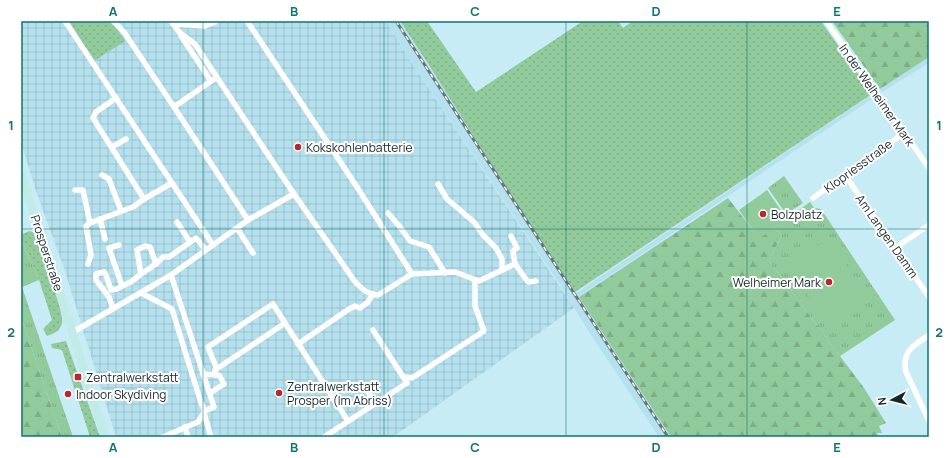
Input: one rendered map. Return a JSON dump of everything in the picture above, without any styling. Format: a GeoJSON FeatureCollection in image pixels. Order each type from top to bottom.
{"type":"FeatureCollection","features":[{"type":"Feature","properties":{"kind":"main road","name":"Prosperstraße"},"geometry":{"type":"LineString","coordinates":[[22,180],[73,332],[105,437]]}},
{"type":"Feature","properties":{"kind":"street"},"geometry":{"type":"LineString","coordinates":[[65,21],[213,245]]}},
{"type":"Feature","properties":{"kind":"street"},"geometry":{"type":"LineString","coordinates":[[113,21],[124,32],[248,220]]}},
{"type":"Feature","properties":{"kind":"street"},"geometry":{"type":"LineString","coordinates":[[247,21],[357,187],[412,274]]}},
{"type":"Feature","properties":{"kind":"street","name":"In der Welheimer Mark"},"geometry":{"type":"LineString","coordinates":[[826,21],[929,168]]}},
{"type":"Feature","properties":{"kind":"street"},"geometry":{"type":"LineString","coordinates":[[172,23],[205,26],[215,22]]}},
{"type":"Feature","properties":{"kind":"street"},"geometry":{"type":"LineString","coordinates":[[172,23],[211,81]]}},
{"type":"Feature","properties":{"kind":"street"},"geometry":{"type":"LineString","coordinates":[[180,34],[196,44],[291,190],[356,283],[364,291],[378,295],[412,274],[455,272],[479,281],[515,264]]}},
{"type":"Feature","properties":{"kind":"street"},"geometry":{"type":"LineString","coordinates":[[174,107],[217,77]]}},
{"type":"Feature","properties":{"kind":"street"},"geometry":{"type":"LineString","coordinates":[[116,98],[96,112],[93,118],[144,199]]}},
{"type":"Feature","properties":{"kind":"street","name":"Klopriesstraße"},"geometry":{"type":"LineString","coordinates":[[813,198],[904,133]]}},
{"type":"Feature","properties":{"kind":"street"},"geometry":{"type":"LineString","coordinates":[[112,147],[126,139]]}},
{"type":"Feature","properties":{"kind":"street"},"geometry":{"type":"LineString","coordinates":[[102,175],[109,179],[121,211]]}},
{"type":"Feature","properties":{"kind":"street","name":"Am Langen Damm"},"geometry":{"type":"LineString","coordinates":[[845,175],[929,297]]}},
{"type":"Feature","properties":{"kind":"street"},"geometry":{"type":"LineString","coordinates":[[88,264],[91,255],[86,226],[90,223],[133,207],[172,183]]}},
{"type":"Feature","properties":{"kind":"street"},"geometry":{"type":"LineString","coordinates":[[438,184],[447,199],[474,222],[483,235],[500,253],[503,263],[502,269]]}},
{"type":"Feature","properties":{"kind":"street"},"geometry":{"type":"LineString","coordinates":[[75,190],[83,190],[90,223]]}},
{"type":"Feature","properties":{"kind":"street"},"geometry":{"type":"LineString","coordinates":[[73,332],[171,275],[248,220],[294,194],[291,190]]}},
{"type":"Feature","properties":{"kind":"street"},"geometry":{"type":"LineString","coordinates":[[388,213],[410,241],[429,246],[445,272]]}},
{"type":"Feature","properties":{"kind":"street"},"geometry":{"type":"LineString","coordinates":[[100,219],[105,239]]}},
{"type":"Feature","properties":{"kind":"street"},"geometry":{"type":"LineString","coordinates":[[177,222],[190,242]]}},
{"type":"Feature","properties":{"kind":"street"},"geometry":{"type":"LineString","coordinates":[[895,248],[929,225]]}},
{"type":"Feature","properties":{"kind":"street"},"geometry":{"type":"LineString","coordinates":[[237,228],[253,253]]}},
{"type":"Feature","properties":{"kind":"street"},"geometry":{"type":"LineString","coordinates":[[511,236],[517,248],[513,251],[515,264],[528,282],[536,281]]}},
{"type":"Feature","properties":{"kind":"street"},"geometry":{"type":"LineString","coordinates":[[113,308],[109,298],[96,280],[96,274],[104,272],[111,290],[117,289],[131,282],[156,264],[163,257],[169,257],[196,238],[206,250]]}},
{"type":"Feature","properties":{"kind":"street"},"geometry":{"type":"LineString","coordinates":[[119,244],[109,248],[122,286]]}},
{"type":"Feature","properties":{"kind":"street"},"geometry":{"type":"LineString","coordinates":[[141,274],[137,250],[140,248],[145,246],[150,247],[156,264]]}},
{"type":"Feature","properties":{"kind":"street"},"geometry":{"type":"LineString","coordinates":[[163,437],[198,422],[204,412],[214,407],[171,275]]}},
{"type":"Feature","properties":{"kind":"street"},"geometry":{"type":"LineString","coordinates":[[404,377],[412,378],[484,331],[475,306],[475,280]]}},
{"type":"Feature","properties":{"kind":"street"},"geometry":{"type":"LineString","coordinates":[[141,293],[172,310],[211,437]]}},
{"type":"Feature","properties":{"kind":"street"},"geometry":{"type":"LineString","coordinates":[[298,344],[349,309],[355,306],[360,308],[368,302],[373,294]]}},
{"type":"Feature","properties":{"kind":"street"},"geometry":{"type":"LineString","coordinates":[[214,373],[216,367],[208,347],[273,304],[348,421]]}},
{"type":"Feature","properties":{"kind":"street"},"geometry":{"type":"LineString","coordinates":[[204,374],[214,373],[285,323]]}},
{"type":"Feature","properties":{"kind":"street"},"geometry":{"type":"LineString","coordinates":[[324,437],[407,383],[373,330]]}},
{"type":"Feature","properties":{"kind":"street"},"geometry":{"type":"LineString","coordinates":[[929,335],[911,348],[907,353],[905,366],[906,372],[929,421]]}},
{"type":"Feature","properties":{"kind":"street"},"geometry":{"type":"LineString","coordinates":[[210,393],[224,384],[219,375],[214,373]]}},
{"type":"Feature","properties":{"kind":"street"},"geometry":{"type":"LineString","coordinates":[[366,388],[374,404]]}},
{"type":"Feature","properties":{"kind":"street"},"geometry":{"type":"LineString","coordinates":[[185,428],[188,437]]}},
{"type":"Feature","properties":{"kind":"shaded area"},"geometry":{"type":"Polygon","coordinates":[[[21,21],[386,21],[409,59],[574,308],[393,437],[116,437],[64,268],[36,191],[21,142],[21,21]]]}},
{"type":"Feature","properties":{"kind":"shaded area"},"geometry":{"type":"Polygon","coordinates":[[[386,21],[399,21],[455,106],[505,188],[576,293],[870,96],[872,97],[872,99],[578,297],[671,437],[659,437],[589,332],[558,282],[409,59],[386,21]]]}},
{"type":"Feature","properties":{"kind":"shaded area"},"geometry":{"type":"Polygon","coordinates":[[[929,57],[929,63],[882,92],[880,89],[929,57]]]}},
{"type":"Feature","properties":{"kind":"green space"},"geometry":{"type":"Polygon","coordinates":[[[69,21],[112,21],[125,41],[94,61],[69,21]]]}},
{"type":"Feature","properties":{"kind":"green space"},"geometry":{"type":"Polygon","coordinates":[[[400,21],[427,21],[476,92],[583,21],[618,21],[623,28],[633,21],[821,21],[872,94],[575,292],[506,188],[400,21]]]}},
{"type":"Feature","properties":{"kind":"green space"},"geometry":{"type":"Polygon","coordinates":[[[832,21],[929,21],[929,57],[880,89],[832,21]]]}},
{"type":"Feature","properties":{"kind":"green space"},"geometry":{"type":"Polygon","coordinates":[[[784,176],[803,203],[786,214],[768,188],[784,176]]]}},
{"type":"Feature","properties":{"kind":"green space","name":"Bolzplatz"},"geometry":{"type":"Polygon","coordinates":[[[767,190],[787,219],[759,239],[739,210],[767,190]]]}},
{"type":"Feature","properties":{"kind":"green space"},"geometry":{"type":"Polygon","coordinates":[[[728,198],[759,238],[774,228],[782,235],[769,261],[864,388],[886,423],[879,426],[882,433],[877,433],[879,437],[671,437],[579,297],[728,198]]]}},
{"type":"Feature","properties":{"kind":"green space"},"geometry":{"type":"Polygon","coordinates":[[[810,202],[814,208],[821,209],[895,320],[840,356],[769,261],[782,235],[774,228],[810,202]]]}},
{"type":"Feature","properties":{"kind":"green space"},"geometry":{"type":"Polygon","coordinates":[[[29,231],[33,232],[40,250],[62,317],[60,328],[55,333],[47,336],[43,329],[52,320],[39,280],[21,238],[21,235],[29,231]]]}},
{"type":"Feature","properties":{"kind":"green space"},"geometry":{"type":"Polygon","coordinates":[[[21,238],[39,280],[22,287],[73,437],[62,437],[21,317],[21,238]]]}},
{"type":"Feature","properties":{"kind":"green space","name":"Welheimer Mark"},"geometry":{"type":"Polygon","coordinates":[[[829,238],[869,299],[829,326],[788,266],[829,238]]]}},
{"type":"Feature","properties":{"kind":"green space"},"geometry":{"type":"Polygon","coordinates":[[[21,317],[62,437],[21,437],[21,317]]]}},
{"type":"Feature","properties":{"kind":"green space"},"geometry":{"type":"Polygon","coordinates":[[[66,341],[100,437],[90,437],[62,350],[52,348],[51,344],[66,341]]]}},
{"type":"Feature","properties":{"kind":"railway"},"geometry":{"type":"LineString","coordinates":[[396,21],[668,437]]}},
{"type":"Feature","properties":{"kind":"place","name":"Kokskohlenbatterie"},"geometry":{"type":"Point","coordinates":[298,147]}},
{"type":"Feature","properties":{"kind":"place","name":"Bolzplatz"},"geometry":{"type":"Point","coordinates":[763,214]}},
{"type":"Feature","properties":{"kind":"place","name":"Welheimer Mark"},"geometry":{"type":"Point","coordinates":[829,282]}},
{"type":"Feature","properties":{"kind":"place","name":"Zentralwerkstatt"},"geometry":{"type":"Point","coordinates":[78,377]}},
{"type":"Feature","properties":{"kind":"place","name":"Zentralwerkstatt Prosper (Im Abriss)"},"geometry":{"type":"Point","coordinates":[279,393]}},
{"type":"Feature","properties":{"kind":"place","name":"Indoor Skydiving"},"geometry":{"type":"Point","coordinates":[68,394]}}]}
